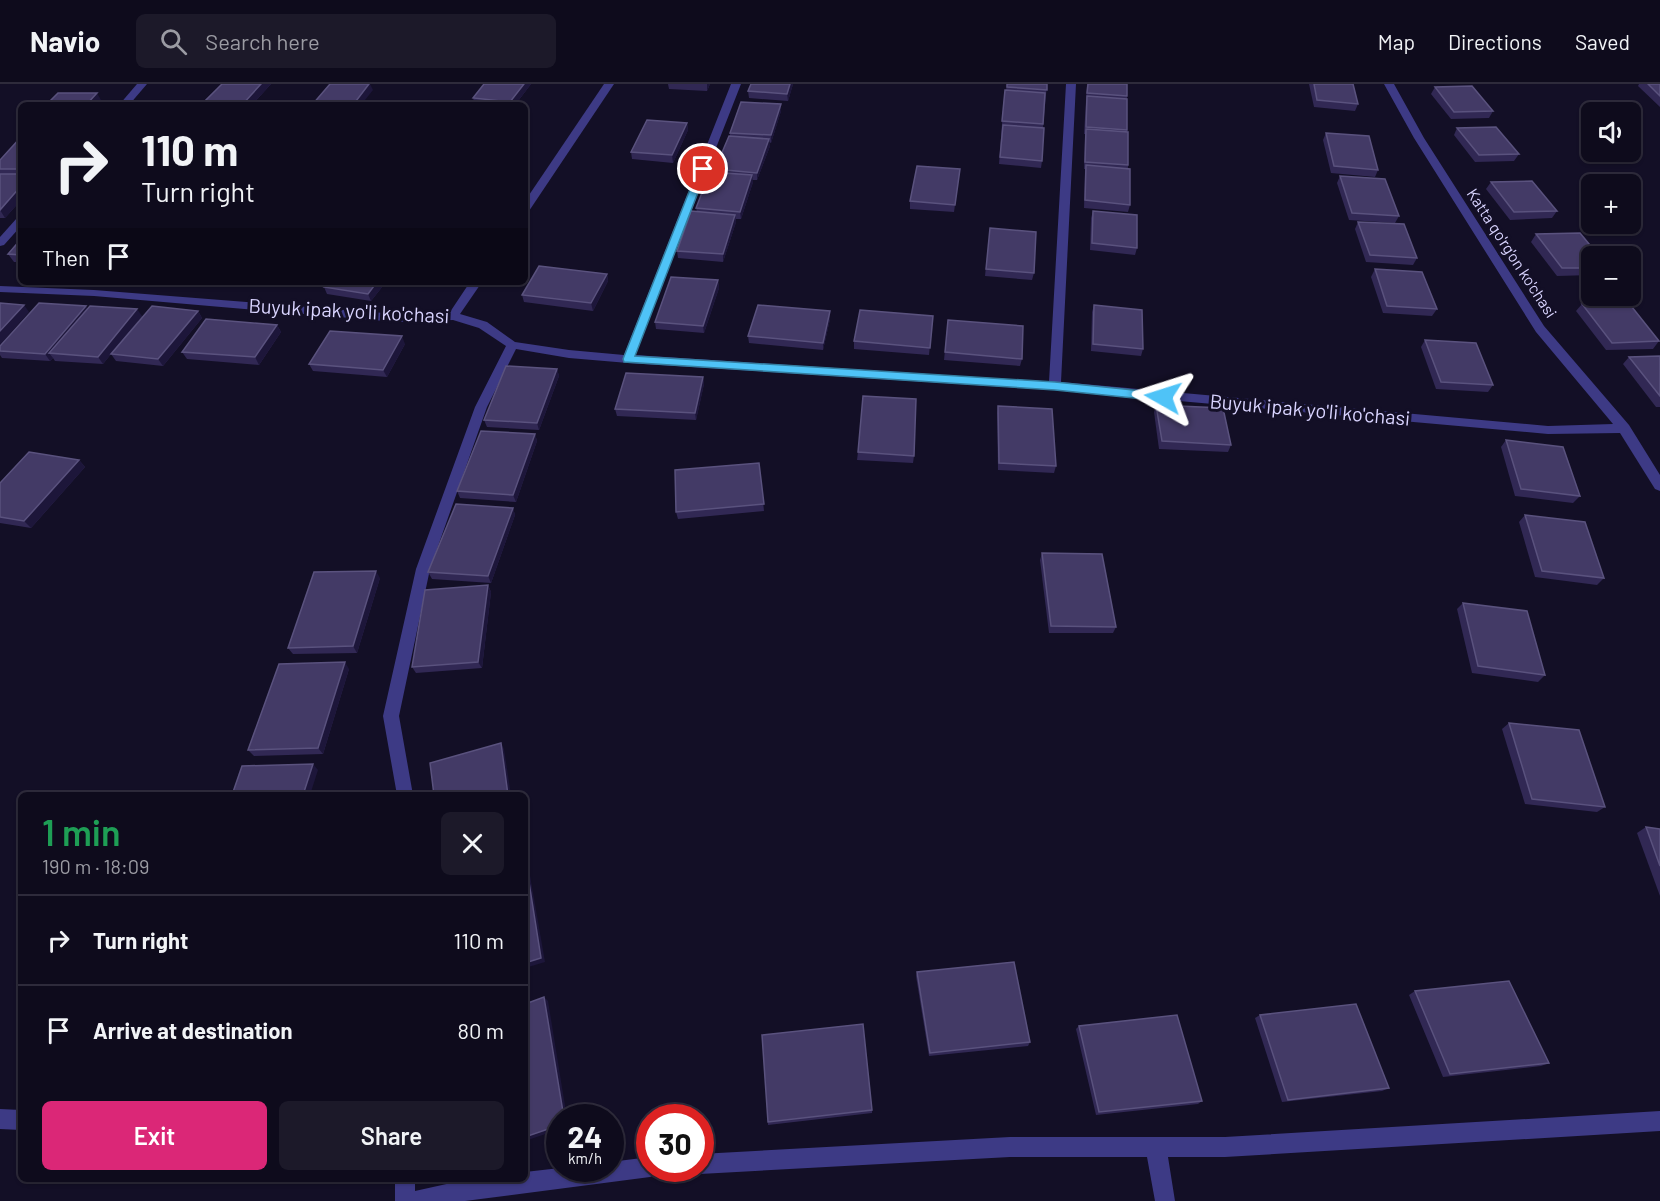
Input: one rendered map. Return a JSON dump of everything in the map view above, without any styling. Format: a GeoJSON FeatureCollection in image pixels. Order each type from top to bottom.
{"type":"FeatureCollection","features":[{"type":"Feature","properties":{"kind":"street"},"geometry":{"type":"LineString","coordinates":[[127,102],[142,84]]}},
{"type":"Feature","properties":{"kind":"street"},"geometry":{"type":"LineString","coordinates":[[528,205],[609,84]]}},
{"type":"Feature","properties":{"kind":"street"},"geometry":{"type":"LineString","coordinates":[[628,359],[736,84]]}},
{"type":"Feature","properties":{"kind":"street"},"geometry":{"type":"LineString","coordinates":[[1055,386],[1071,84]]}},
{"type":"Feature","properties":{"kind":"street","name":"Katta qo'rg'on ko'chasi"},"geometry":{"type":"LineString","coordinates":[[1389,84],[1419,138],[1540,329],[1624,428],[1660,486]]}},
{"type":"Feature","properties":{"kind":"street"},"geometry":{"type":"LineString","coordinates":[[0,243],[18,223]]}},
{"type":"Feature","properties":{"kind":"street"},"geometry":{"type":"LineString","coordinates":[[453,316],[474,285]]}},
{"type":"Feature","properties":{"kind":"street","name":"Buyuk ipak yo'li ko'chasi"},"geometry":{"type":"LineString","coordinates":[[0,289],[94,293],[397,318],[453,316],[483,325],[512,345],[569,354],[1055,386],[1548,430],[1624,428]]}},
{"type":"Feature","properties":{"kind":"street"},"geometry":{"type":"LineString","coordinates":[[405,792],[392,716],[423,569],[481,407],[512,345]]}},
{"type":"Feature","properties":{"kind":"street"},"geometry":{"type":"LineString","coordinates":[[0,1119],[18,1120]]}},
{"type":"Feature","properties":{"kind":"street"},"geometry":{"type":"LineString","coordinates":[[714,1163],[1010,1147],[1225,1147],[1660,1121]]}},
{"type":"Feature","properties":{"kind":"street"},"geometry":{"type":"LineString","coordinates":[[1156,1147],[1165,1201]]}},
{"type":"Feature","properties":{"kind":"street"},"geometry":{"type":"LineString","coordinates":[[528,1179],[636,1168]]}},
{"type":"Feature","properties":{"kind":"street"},"geometry":{"type":"LineString","coordinates":[[405,1182],[405,1201]]}},
{"type":"Feature","properties":{"kind":"street"},"geometry":{"type":"LineString","coordinates":[[417,1201],[471,1184],[492,1182]]}},
{"type":"Feature","properties":{"kind":"building"},"geometry":{"type":"Polygon","coordinates":[[[222,84],[261,84],[245,102],[204,102],[222,84]]]}},
{"type":"Feature","properties":{"kind":"building"},"geometry":{"type":"Polygon","coordinates":[[[330,84],[369,84],[355,102],[315,102],[330,84]]]}},
{"type":"Feature","properties":{"kind":"building"},"geometry":{"type":"Polygon","coordinates":[[[484,84],[524,84],[510,102],[473,98],[484,84]]]}},
{"type":"Feature","properties":{"kind":"building"},"geometry":{"type":"Polygon","coordinates":[[[751,84],[790,84],[787,94],[748,91],[751,84]]]}},
{"type":"Feature","properties":{"kind":"building"},"geometry":{"type":"Polygon","coordinates":[[[1007,84],[1047,84],[1047,90],[1007,87],[1007,84]]]}},
{"type":"Feature","properties":{"kind":"building"},"geometry":{"type":"Polygon","coordinates":[[[1088,84],[1127,84],[1127,96],[1087,93],[1088,84]]]}},
{"type":"Feature","properties":{"kind":"building"},"geometry":{"type":"Polygon","coordinates":[[[1314,84],[1353,84],[1358,104],[1317,100],[1314,84]]]}},
{"type":"Feature","properties":{"kind":"building"},"geometry":{"type":"Polygon","coordinates":[[[1648,84],[1660,84],[1660,96],[1648,84]]]}},
{"type":"Feature","properties":{"kind":"building"},"geometry":{"type":"Polygon","coordinates":[[[1472,86],[1493,111],[1454,112],[1435,87],[1472,86]]]}},
{"type":"Feature","properties":{"kind":"building"},"geometry":{"type":"Polygon","coordinates":[[[1005,90],[1045,93],[1043,124],[1002,121],[1005,90]]]}},
{"type":"Feature","properties":{"kind":"building"},"geometry":{"type":"Polygon","coordinates":[[[58,93],[97,93],[89,102],[49,102],[58,93]]]}},
{"type":"Feature","properties":{"kind":"building"},"geometry":{"type":"Polygon","coordinates":[[[1087,96],[1127,99],[1127,130],[1086,127],[1087,96]]]}},
{"type":"Feature","properties":{"kind":"building"},"geometry":{"type":"Polygon","coordinates":[[[741,102],[781,104],[771,135],[730,133],[741,102]]]}},
{"type":"Feature","properties":{"kind":"building"},"geometry":{"type":"Polygon","coordinates":[[[647,120],[687,123],[672,155],[631,152],[647,120]]]}},
{"type":"Feature","properties":{"kind":"building"},"geometry":{"type":"Polygon","coordinates":[[[1003,125],[1044,128],[1042,161],[1000,157],[1003,125]]]}},
{"type":"Feature","properties":{"kind":"building"},"geometry":{"type":"Polygon","coordinates":[[[1496,127],[1519,154],[1479,155],[1457,128],[1496,127]]]}},
{"type":"Feature","properties":{"kind":"building"},"geometry":{"type":"Polygon","coordinates":[[[1086,129],[1128,132],[1128,165],[1085,162],[1086,129]]]}},
{"type":"Feature","properties":{"kind":"building"},"geometry":{"type":"Polygon","coordinates":[[[1326,133],[1369,136],[1378,170],[1334,166],[1326,133]]]}},
{"type":"Feature","properties":{"kind":"building"},"geometry":{"type":"Polygon","coordinates":[[[729,136],[769,139],[757,173],[715,169],[729,136]]]}},
{"type":"Feature","properties":{"kind":"building"},"geometry":{"type":"Polygon","coordinates":[[[18,140],[18,169],[0,169],[0,160],[18,140]]]}},
{"type":"Feature","properties":{"kind":"building"},"geometry":{"type":"Polygon","coordinates":[[[1086,165],[1130,169],[1130,205],[1085,200],[1086,165]]]}},
{"type":"Feature","properties":{"kind":"building"},"geometry":{"type":"Polygon","coordinates":[[[917,166],[960,169],[955,205],[910,201],[917,166]]]}},
{"type":"Feature","properties":{"kind":"building"},"geometry":{"type":"Polygon","coordinates":[[[710,172],[752,175],[740,212],[696,208],[710,172]]]}},
{"type":"Feature","properties":{"kind":"building"},"geometry":{"type":"Polygon","coordinates":[[[0,174],[18,174],[18,189],[0,210],[0,174]]]}},
{"type":"Feature","properties":{"kind":"building"},"geometry":{"type":"Polygon","coordinates":[[[1340,176],[1385,179],[1399,216],[1352,213],[1340,176]]]}},
{"type":"Feature","properties":{"kind":"building"},"geometry":{"type":"Polygon","coordinates":[[[1532,181],[1557,211],[1514,212],[1491,182],[1532,181]]]}},
{"type":"Feature","properties":{"kind":"building"},"geometry":{"type":"Polygon","coordinates":[[[691,211],[735,215],[723,254],[677,251],[691,211]]]}},
{"type":"Feature","properties":{"kind":"building"},"geometry":{"type":"Polygon","coordinates":[[[1093,211],[1137,215],[1137,248],[1092,243],[1093,211]]]}},
{"type":"Feature","properties":{"kind":"building"},"geometry":{"type":"Polygon","coordinates":[[[1358,222],[1404,224],[1417,258],[1370,255],[1358,222]]]}},
{"type":"Feature","properties":{"kind":"building"},"geometry":{"type":"Polygon","coordinates":[[[990,228],[1036,232],[1034,273],[986,269],[990,228]]]}},
{"type":"Feature","properties":{"kind":"building"},"geometry":{"type":"Polygon","coordinates":[[[1580,233],[1591,246],[1581,246],[1581,268],[1562,268],[1536,234],[1580,233]]]}},
{"type":"Feature","properties":{"kind":"building"},"geometry":{"type":"Polygon","coordinates":[[[18,242],[18,255],[8,254],[18,242]]]}},
{"type":"Feature","properties":{"kind":"building"},"geometry":{"type":"Polygon","coordinates":[[[539,266],[607,274],[591,303],[522,295],[539,266]]]}},
{"type":"Feature","properties":{"kind":"building"},"geometry":{"type":"Polygon","coordinates":[[[1375,269],[1422,272],[1437,309],[1387,306],[1375,269]]]}},
{"type":"Feature","properties":{"kind":"building"},"geometry":{"type":"Polygon","coordinates":[[[671,277],[718,280],[703,326],[655,322],[671,277]]]}},
{"type":"Feature","properties":{"kind":"building"},"geometry":{"type":"Polygon","coordinates":[[[326,285],[375,285],[368,294],[324,287],[326,285]]]}},
{"type":"Feature","properties":{"kind":"building"},"geometry":{"type":"Polygon","coordinates":[[[0,303],[24,305],[0,331],[0,303]]]}},
{"type":"Feature","properties":{"kind":"building"},"geometry":{"type":"Polygon","coordinates":[[[39,303],[86,306],[45,354],[0,351],[0,346],[39,303]]]}},
{"type":"Feature","properties":{"kind":"building"},"geometry":{"type":"Polygon","coordinates":[[[758,305],[830,311],[823,343],[748,336],[758,305]]]}},
{"type":"Feature","properties":{"kind":"building"},"geometry":{"type":"Polygon","coordinates":[[[1094,305],[1142,310],[1143,349],[1093,344],[1094,305]]]}},
{"type":"Feature","properties":{"kind":"building"},"geometry":{"type":"Polygon","coordinates":[[[90,306],[137,309],[98,357],[49,353],[90,306]]]}},
{"type":"Feature","properties":{"kind":"building"},"geometry":{"type":"Polygon","coordinates":[[[152,306],[198,311],[158,359],[111,354],[152,306]]]}},
{"type":"Feature","properties":{"kind":"building"},"geometry":{"type":"Polygon","coordinates":[[[1584,306],[1631,306],[1659,341],[1612,343],[1584,306]]]}},
{"type":"Feature","properties":{"kind":"building"},"geometry":{"type":"Polygon","coordinates":[[[860,310],[933,316],[930,348],[854,341],[860,310]]]}},
{"type":"Feature","properties":{"kind":"building"},"geometry":{"type":"Polygon","coordinates":[[[206,319],[277,325],[255,357],[182,352],[206,319]]]}},
{"type":"Feature","properties":{"kind":"building"},"geometry":{"type":"Polygon","coordinates":[[[948,320],[1023,326],[1022,359],[945,352],[948,320]]]}},
{"type":"Feature","properties":{"kind":"building"},"geometry":{"type":"Polygon","coordinates":[[[330,331],[402,336],[383,370],[309,364],[330,331]]]}},
{"type":"Feature","properties":{"kind":"building"},"geometry":{"type":"Polygon","coordinates":[[[1425,340],[1476,343],[1493,385],[1441,382],[1425,340]]]}},
{"type":"Feature","properties":{"kind":"building"},"geometry":{"type":"Polygon","coordinates":[[[1660,356],[1660,396],[1629,357],[1660,356]]]}},
{"type":"Feature","properties":{"kind":"building"},"geometry":{"type":"Polygon","coordinates":[[[506,366],[557,369],[537,423],[484,420],[506,366]]]}},
{"type":"Feature","properties":{"kind":"building"},"geometry":{"type":"Polygon","coordinates":[[[626,373],[703,377],[695,413],[615,409],[626,373]]]}},
{"type":"Feature","properties":{"kind":"building"},"geometry":{"type":"Polygon","coordinates":[[[863,396],[916,399],[914,456],[858,452],[863,396]]]}},
{"type":"Feature","properties":{"kind":"building"},"geometry":{"type":"Polygon","coordinates":[[[1156,405],[1223,408],[1231,445],[1162,441],[1156,405]]]}},
{"type":"Feature","properties":{"kind":"building"},"geometry":{"type":"Polygon","coordinates":[[[998,406],[1052,409],[1056,466],[999,463],[998,406]]]}},
{"type":"Feature","properties":{"kind":"building"},"geometry":{"type":"Polygon","coordinates":[[[481,431],[535,434],[513,495],[457,491],[481,431]]]}},
{"type":"Feature","properties":{"kind":"building"},"geometry":{"type":"Polygon","coordinates":[[[1506,440],[1563,447],[1580,496],[1521,489],[1506,440]]]}},
{"type":"Feature","properties":{"kind":"building"},"geometry":{"type":"Polygon","coordinates":[[[29,452],[79,460],[24,521],[0,517],[0,483],[29,452]]]}},
{"type":"Feature","properties":{"kind":"building"},"geometry":{"type":"Polygon","coordinates":[[[759,463],[764,504],[676,512],[675,470],[759,463]]]}},
{"type":"Feature","properties":{"kind":"building"},"geometry":{"type":"Polygon","coordinates":[[[456,504],[513,508],[488,576],[428,572],[456,504]]]}},
{"type":"Feature","properties":{"kind":"building"},"geometry":{"type":"Polygon","coordinates":[[[1525,515],[1585,522],[1604,578],[1542,571],[1525,515]]]}},
{"type":"Feature","properties":{"kind":"building"},"geometry":{"type":"Polygon","coordinates":[[[1042,553],[1102,554],[1116,627],[1051,626],[1042,553]]]}},
{"type":"Feature","properties":{"kind":"building"},"geometry":{"type":"Polygon","coordinates":[[[376,571],[353,646],[288,648],[314,572],[376,571]]]}},
{"type":"Feature","properties":{"kind":"building"},"geometry":{"type":"Polygon","coordinates":[[[488,585],[478,662],[412,667],[425,590],[488,585]]]}},
{"type":"Feature","properties":{"kind":"building"},"geometry":{"type":"Polygon","coordinates":[[[1463,603],[1527,611],[1545,675],[1478,666],[1463,603]]]}},
{"type":"Feature","properties":{"kind":"building"},"geometry":{"type":"Polygon","coordinates":[[[345,662],[318,748],[248,750],[279,664],[345,662]]]}},
{"type":"Feature","properties":{"kind":"building"},"geometry":{"type":"Polygon","coordinates":[[[1509,723],[1579,730],[1605,807],[1532,799],[1509,723]]]}},
{"type":"Feature","properties":{"kind":"building"},"geometry":{"type":"Polygon","coordinates":[[[501,743],[508,792],[434,792],[430,763],[501,743]]]}},
{"type":"Feature","properties":{"kind":"building"},"geometry":{"type":"Polygon","coordinates":[[[313,764],[304,792],[233,792],[242,766],[313,764]]]}},
{"type":"Feature","properties":{"kind":"building"},"geometry":{"type":"Polygon","coordinates":[[[1646,827],[1660,829],[1660,866],[1646,827]]]}},
{"type":"Feature","properties":{"kind":"building"},"geometry":{"type":"Polygon","coordinates":[[[528,876],[541,958],[528,962],[528,876]]]}},
{"type":"Feature","properties":{"kind":"building"},"geometry":{"type":"Polygon","coordinates":[[[1014,962],[1030,1042],[930,1053],[917,972],[1014,962]]]}},
{"type":"Feature","properties":{"kind":"building"},"geometry":{"type":"Polygon","coordinates":[[[1509,981],[1549,1063],[1450,1074],[1415,991],[1509,981]]]}},
{"type":"Feature","properties":{"kind":"building"},"geometry":{"type":"Polygon","coordinates":[[[544,997],[562,1104],[546,1104],[546,1130],[528,1136],[528,1003],[544,997]]]}},
{"type":"Feature","properties":{"kind":"building"},"geometry":{"type":"Polygon","coordinates":[[[1356,1004],[1389,1088],[1288,1100],[1260,1015],[1356,1004]]]}},
{"type":"Feature","properties":{"kind":"building"},"geometry":{"type":"Polygon","coordinates":[[[1177,1015],[1202,1101],[1099,1112],[1079,1026],[1177,1015]]]}},
{"type":"Feature","properties":{"kind":"building"},"geometry":{"type":"Polygon","coordinates":[[[863,1024],[872,1110],[768,1122],[762,1035],[863,1024]]]}},
{"type":"Feature","properties":{"kind":"route"},"geometry":{"type":"LineString","coordinates":[[703,169],[628,359],[1055,386],[1163,397]]}}]}
